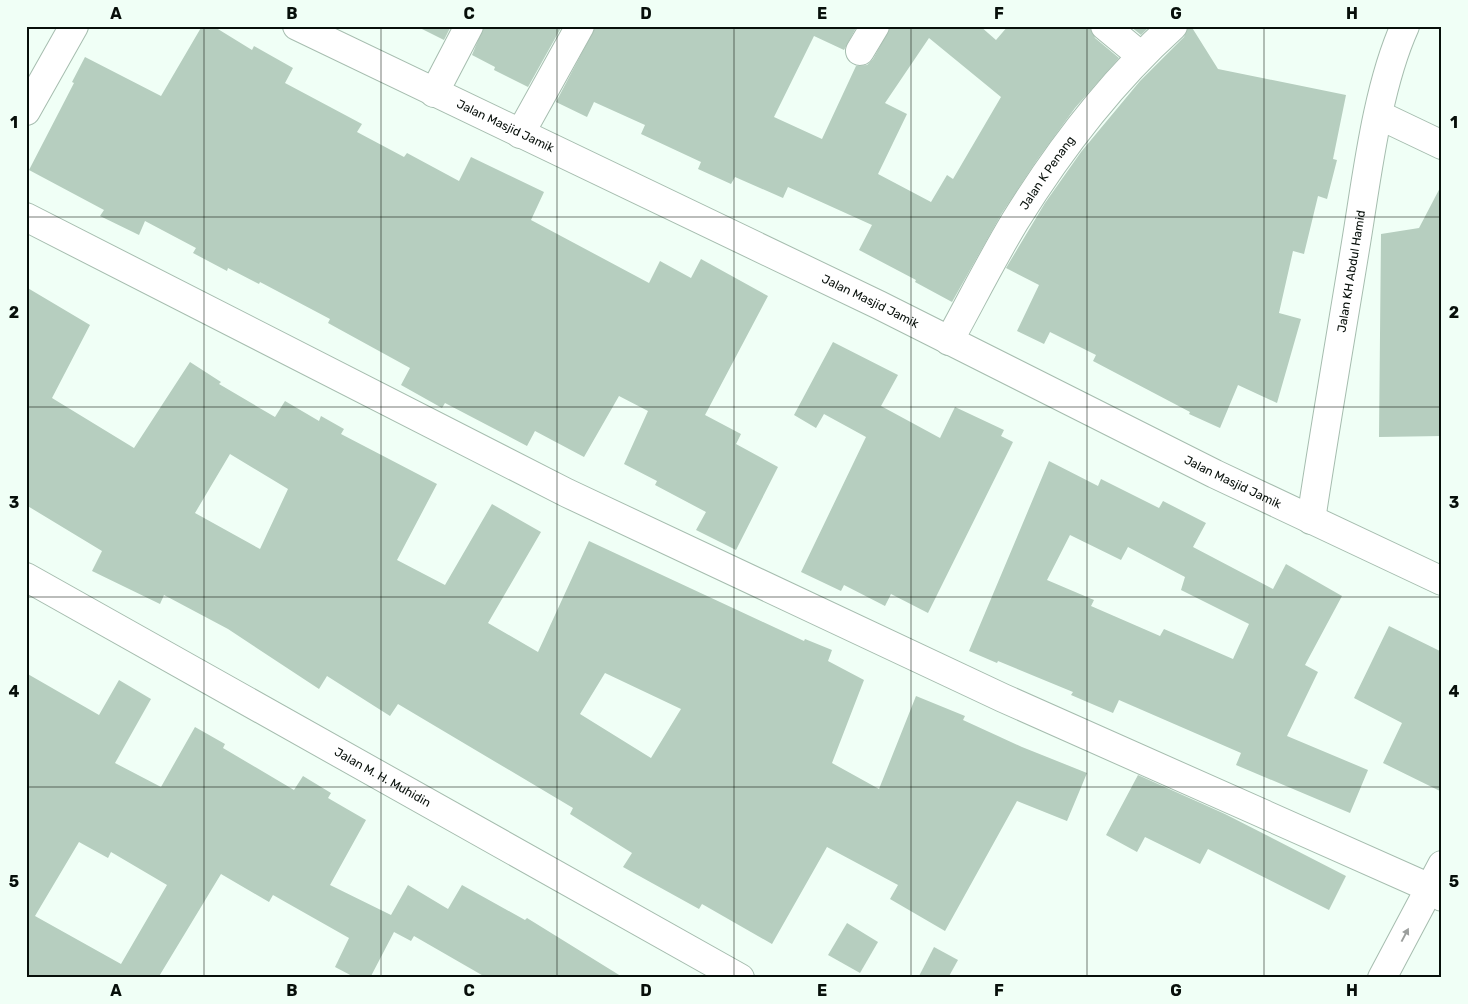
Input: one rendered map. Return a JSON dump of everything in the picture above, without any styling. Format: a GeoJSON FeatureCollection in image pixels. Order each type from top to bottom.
{"type":"FeatureCollection","features":[{"type":"Feature","properties":{"kind":"main road"},"geometry":{"type":"LineString","coordinates":[[26,111],[74,26]]}},
{"type":"Feature","properties":{"kind":"main road","name":"Jalan Masjid Jamik"},"geometry":{"type":"LineString","coordinates":[[298,26],[949,341],[1215,474],[1442,581]]}},
{"type":"Feature","properties":{"kind":"main road"},"geometry":{"type":"LineString","coordinates":[[434,93],[468,26]]}},
{"type":"Feature","properties":{"kind":"main road"},"geometry":{"type":"LineString","coordinates":[[520,134],[580,26]]}},
{"type":"Feature","properties":{"kind":"main road"},"geometry":{"type":"LineString","coordinates":[[860,51],[875,26]]}},
{"type":"Feature","properties":{"kind":"main road"},"geometry":{"type":"LineString","coordinates":[[1104,26],[1140,55]]}},
{"type":"Feature","properties":{"kind":"main road","name":"Jalan K Penang"},"geometry":{"type":"LineString","coordinates":[[949,341],[1021,212],[1083,122],[1140,55],[1173,26]]}},
{"type":"Feature","properties":{"kind":"main road","name":"Jalan KH Abdul Hamid"},"geometry":{"type":"LineString","coordinates":[[1311,520],[1362,207],[1379,115],[1390,67],[1405,26]]}},
{"type":"Feature","properties":{"kind":"main road"},"geometry":{"type":"LineString","coordinates":[[1379,115],[1442,145]]}},
{"type":"Feature","properties":{"kind":"main road"},"geometry":{"type":"LineString","coordinates":[[26,217],[567,493],[1002,698],[1438,883],[1382,978]]}},
{"type":"Feature","properties":{"kind":"main road","name":"Jalan M. H. Muhidin"},"geometry":{"type":"LineString","coordinates":[[26,577],[740,978]]}},
{"type":"Feature","properties":{"kind":"building"},"geometry":{"type":"Polygon","coordinates":[[[202,26],[213,26],[252,50],[254,46],[293,68],[285,83],[362,124],[357,132],[404,157],[407,153],[459,181],[471,157],[544,192],[531,220],[649,283],[660,261],[691,278],[701,259],[768,296],[705,415],[741,434],[736,444],[778,467],[736,550],[696,530],[706,512],[655,485],[657,481],[624,464],[648,411],[619,396],[584,457],[535,431],[527,446],[445,403],[442,408],[401,385],[410,368],[328,323],[330,319],[260,282],[259,284],[228,268],[227,271],[193,253],[196,248],[145,221],[139,235],[100,216],[104,210],[29,170],[74,83],[72,82],[85,57],[161,96],[202,26]]]}},
{"type":"Feature","properties":{"kind":"building"},"geometry":{"type":"Polygon","coordinates":[[[416,26],[451,26],[444,40],[416,26]]]}},
{"type":"Feature","properties":{"kind":"building"},"geometry":{"type":"Polygon","coordinates":[[[484,26],[562,26],[528,87],[494,70],[495,67],[472,55],[484,26]]]}},
{"type":"Feature","properties":{"kind":"building"},"geometry":{"type":"Polygon","coordinates":[[[596,26],[857,26],[844,50],[814,36],[774,117],[822,139],[856,66],[867,65],[873,59],[891,26],[980,26],[996,40],[1008,26],[1090,26],[1095,38],[1119,58],[1075,108],[1037,160],[1002,213],[952,302],[915,282],[916,280],[859,250],[872,225],[788,187],[783,198],[735,177],[731,184],[698,169],[701,162],[641,134],[645,125],[594,102],[587,117],[556,102],[596,26]],[[929,38],[885,103],[907,114],[878,174],[931,202],[947,175],[953,179],[1001,97],[929,38]]]}},
{"type":"Feature","properties":{"kind":"building"},"geometry":{"type":"Polygon","coordinates":[[[1130,26],[1150,26],[1141,35],[1130,26]]]}},
{"type":"Feature","properties":{"kind":"building"},"geometry":{"type":"Polygon","coordinates":[[[1188,26],[1191,26],[1218,69],[1346,95],[1333,159],[1337,160],[1327,199],[1318,196],[1304,254],[1293,251],[1279,313],[1301,319],[1277,403],[1238,385],[1220,428],[1189,414],[1190,412],[1093,361],[1096,355],[1050,332],[1044,344],[1017,331],[1039,285],[1006,268],[1045,203],[1081,152],[1140,81],[1184,37],[1188,26]]]}},
{"type":"Feature","properties":{"kind":"building"},"geometry":{"type":"Polygon","coordinates":[[[1442,184],[1442,436],[1379,437],[1381,234],[1419,228],[1442,184]]]}},
{"type":"Feature","properties":{"kind":"building"},"geometry":{"type":"Polygon","coordinates":[[[26,287],[90,325],[52,398],[134,448],[190,362],[221,382],[219,384],[275,417],[285,401],[319,421],[321,416],[344,429],[341,434],[437,484],[397,560],[445,585],[492,504],[541,532],[488,623],[538,652],[589,541],[804,641],[805,639],[832,650],[828,661],[864,680],[832,763],[879,789],[916,696],[965,716],[963,720],[1022,747],[1087,773],[1067,821],[1017,801],[945,931],[890,899],[898,885],[827,847],[772,944],[702,904],[699,909],[623,867],[632,853],[570,814],[573,808],[398,704],[390,716],[327,676],[319,689],[228,629],[164,595],[160,604],[92,571],[102,551],[26,505],[26,287]],[[230,454],[195,513],[260,549],[288,489],[230,454]],[[605,673],[580,714],[651,758],[681,709],[605,673]]]}},
{"type":"Feature","properties":{"kind":"building"},"geometry":{"type":"Polygon","coordinates":[[[833,342],[898,375],[881,406],[940,438],[955,407],[1004,430],[1001,436],[1013,442],[928,613],[891,594],[885,606],[844,585],[841,591],[801,572],[866,437],[824,414],[816,428],[794,415],[833,342]]]}},
{"type":"Feature","properties":{"kind":"building"},"geometry":{"type":"Polygon","coordinates":[[[1049,461],[1098,486],[1101,479],[1159,508],[1163,501],[1206,523],[1193,547],[1273,589],[1286,564],[1342,596],[1305,665],[1318,672],[1287,736],[1368,770],[1350,813],[1236,765],[1241,753],[1119,700],[1113,713],[1071,695],[1073,692],[969,651],[1049,461]],[[1070,535],[1047,580],[1094,600],[1091,606],[1160,636],[1164,629],[1233,659],[1249,624],[1181,590],[1185,577],[1128,547],[1121,560],[1070,535]]]}},
{"type":"Feature","properties":{"kind":"building"},"geometry":{"type":"Polygon","coordinates":[[[1389,626],[1442,652],[1442,792],[1383,763],[1402,723],[1354,698],[1389,626]]]}},
{"type":"Feature","properties":{"kind":"building"},"geometry":{"type":"Polygon","coordinates":[[[26,673],[99,715],[119,680],[151,699],[115,763],[161,787],[195,727],[225,744],[223,748],[294,790],[303,776],[331,793],[328,798],[366,820],[330,885],[391,915],[408,885],[448,909],[462,885],[525,920],[527,918],[624,978],[487,978],[414,936],[411,941],[394,932],[370,978],[356,978],[335,967],[349,938],[273,895],[269,902],[221,874],[158,978],[26,978],[26,673]],[[79,842],[35,916],[121,964],[167,885],[111,852],[108,858],[79,842]]]}},
{"type":"Feature","properties":{"kind":"building"},"geometry":{"type":"Polygon","coordinates":[[[1138,775],[1225,814],[1346,876],[1329,910],[1208,849],[1200,864],[1145,837],[1137,852],[1106,835],[1138,775]]]}},
{"type":"Feature","properties":{"kind":"building"},"geometry":{"type":"Polygon","coordinates":[[[847,923],[878,942],[860,973],[828,955],[847,923]]]}},
{"type":"Feature","properties":{"kind":"building"},"geometry":{"type":"Polygon","coordinates":[[[934,947],[958,960],[948,978],[918,978],[934,947]]]}}]}
